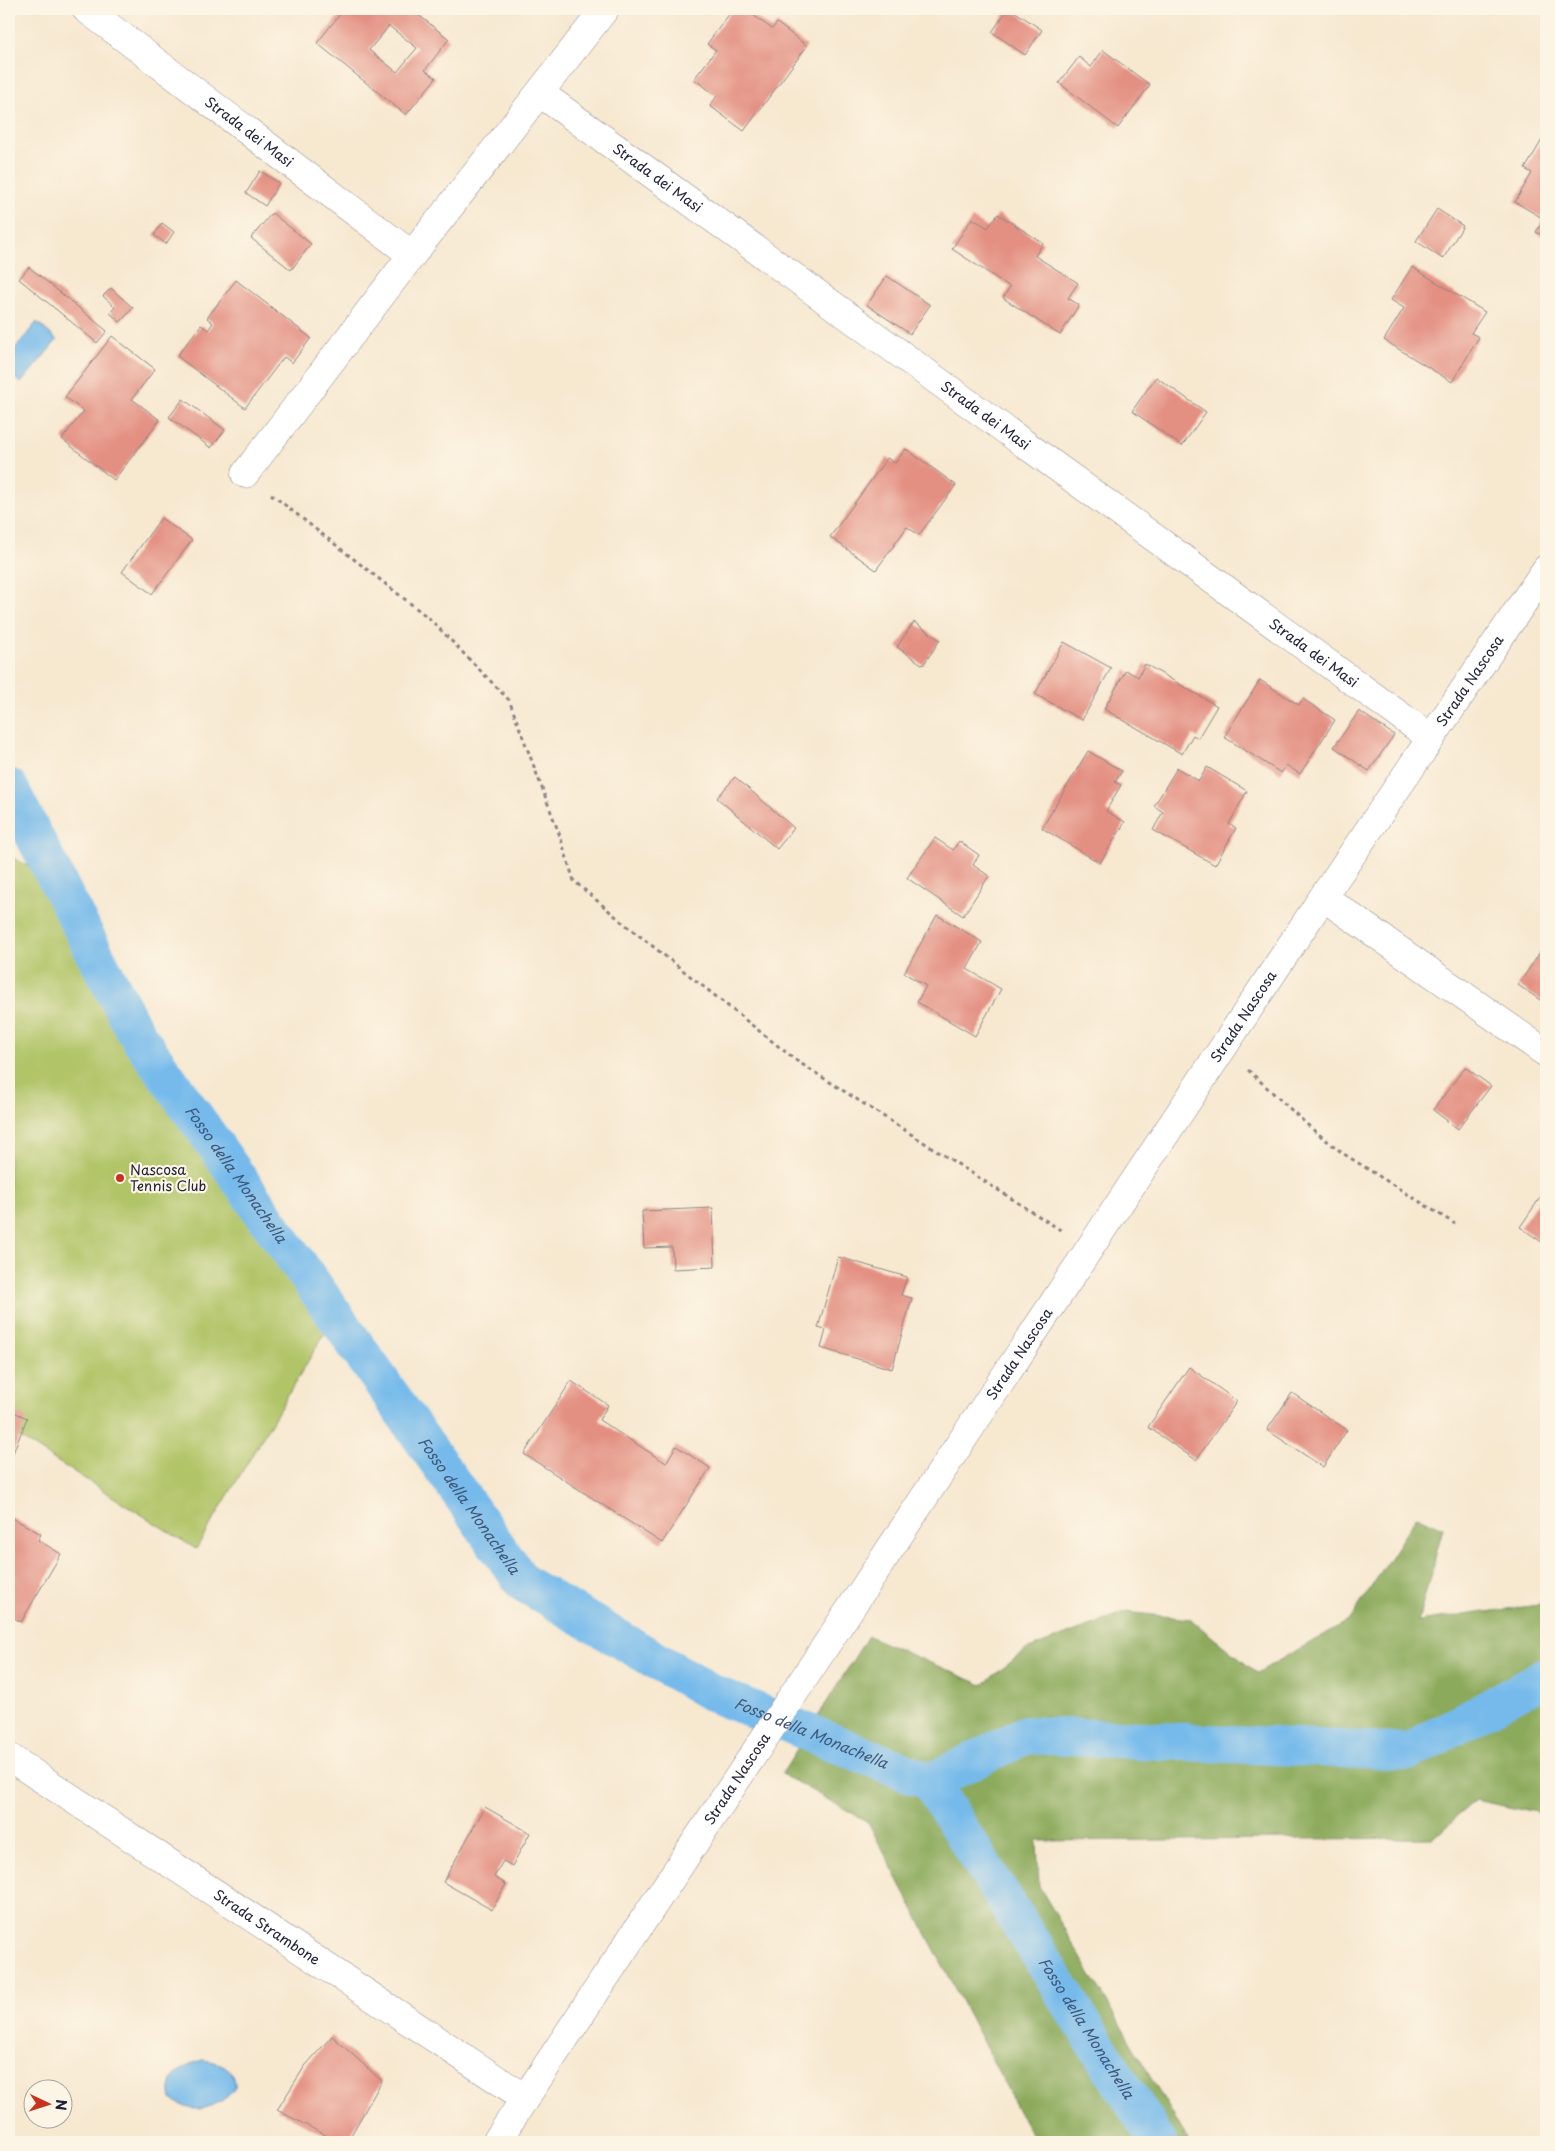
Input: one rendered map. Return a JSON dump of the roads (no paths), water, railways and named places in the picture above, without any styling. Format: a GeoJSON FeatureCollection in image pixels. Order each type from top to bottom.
{"type":"FeatureCollection","features":[{"type":"Feature","properties":{"kind":"street","name":"Strada dei Masi"},"geometry":{"type":"LineString","coordinates":[[86,9],[412,255]]}},
{"type":"Feature","properties":{"kind":"street"},"geometry":{"type":"LineString","coordinates":[[245,474],[412,255],[605,9]]}},
{"type":"Feature","properties":{"kind":"street","name":"Strada dei Masi"},"geometry":{"type":"LineString","coordinates":[[540,93],[1431,738]]}},
{"type":"Feature","properties":{"kind":"street","name":"Strada Nascosa"},"geometry":{"type":"LineString","coordinates":[[496,2142],[1323,897],[1546,568]]}},
{"type":"Feature","properties":{"kind":"street"},"geometry":{"type":"LineString","coordinates":[[1323,897],[1546,1053]]}},
{"type":"Feature","properties":{"kind":"street","name":"Strada Strambone"},"geometry":{"type":"LineString","coordinates":[[9,1757],[525,2098]]}},
{"type":"Feature","properties":{"kind":"water"},"geometry":{"type":"Polygon","coordinates":[[[37,322],[57,340],[21,383],[9,373],[9,356],[37,322]]]}},
{"type":"Feature","properties":{"kind":"water"},"geometry":{"type":"Polygon","coordinates":[[[203,2060],[215,2062],[230,2070],[235,2080],[235,2087],[232,2092],[221,2101],[202,2109],[190,2108],[171,2099],[170,2091],[173,2078],[183,2068],[203,2060]]]}},
{"type":"Feature","properties":{"kind":"waterway","name":"Fosso della Monachella"},"geometry":{"type":"LineString","coordinates":[[9,787],[134,1030],[523,1583],[714,1694],[930,1782],[1158,2142]]}},
{"type":"Feature","properties":{"kind":"waterway"},"geometry":{"type":"LineString","coordinates":[[930,1782],[1026,1735],[1408,1752],[1546,1676]]}},
{"type":"Feature","properties":{"kind":"place","name":"Nascosa Tennis Club"},"geometry":{"type":"Point","coordinates":[120,1178]}}]}
